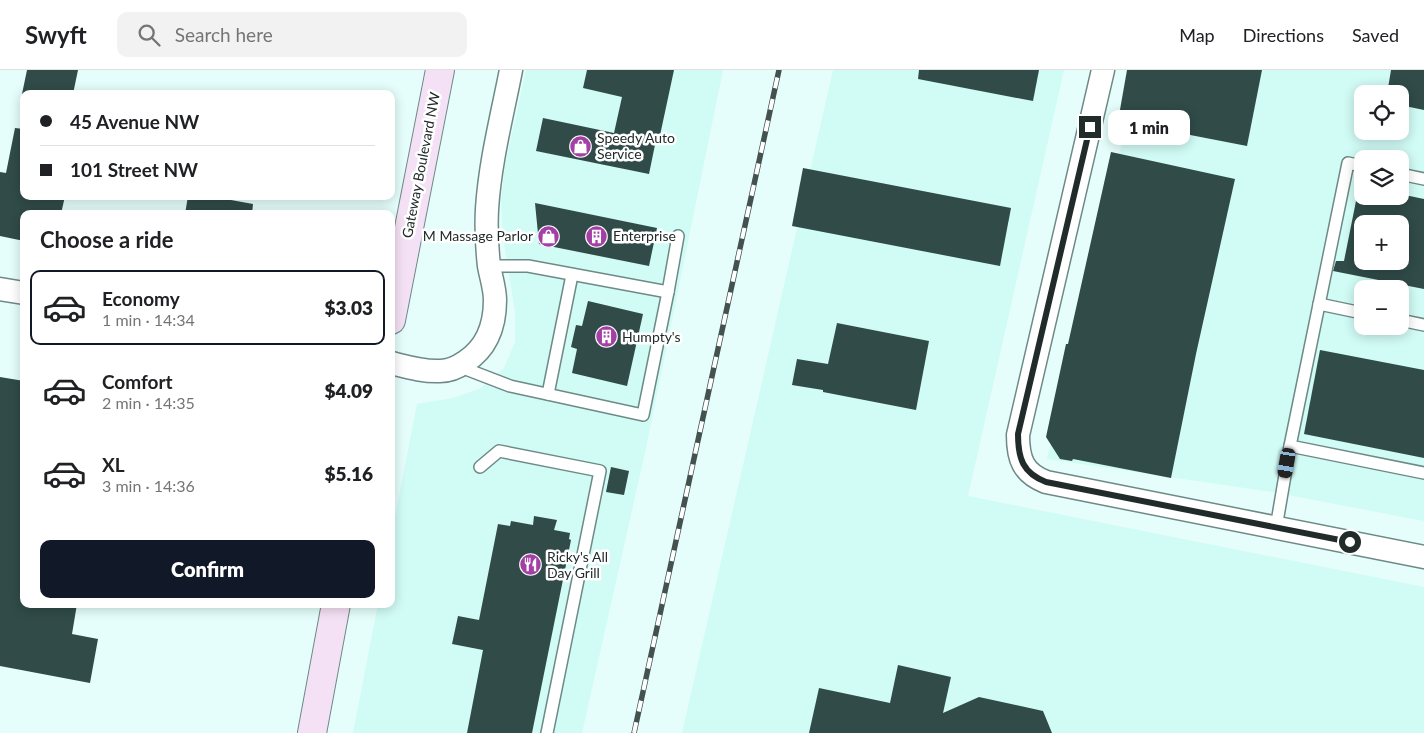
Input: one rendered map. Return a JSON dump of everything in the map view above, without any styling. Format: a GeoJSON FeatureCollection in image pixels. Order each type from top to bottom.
{"type":"FeatureCollection","features":[{"type":"Feature","properties":{"kind":"main road","name":"Gateway Boulevard NW"},"geometry":{"type":"LineString","coordinates":[[395,300],[440,70]]}},
{"type":"Feature","properties":{"kind":"main road"},"geometry":{"type":"LineString","coordinates":[[312,733],[335,608]]}},
{"type":"Feature","properties":{"kind":"street"},"geometry":{"type":"LineString","coordinates":[[395,364],[418,369],[441,371],[458,366],[473,357],[483,346],[489,334],[494,318],[495,298],[486,234],[487,210],[490,175],[511,70]]}},
{"type":"Feature","properties":{"kind":"street"},"geometry":{"type":"LineString","coordinates":[[1103,70],[1018,434],[1018,448],[1025,468],[1036,478],[1046,482],[1424,557]]}},
{"type":"Feature","properties":{"kind":"street"},"geometry":{"type":"LineString","coordinates":[[0,289],[20,292]]}},
{"type":"Feature","properties":{"kind":"lane"},"geometry":{"type":"LineString","coordinates":[[1276,528],[1290,446],[1348,163],[1354,164]]}},
{"type":"Feature","properties":{"kind":"lane"},"geometry":{"type":"LineString","coordinates":[[1409,176],[1424,179]]}},
{"type":"Feature","properties":{"kind":"lane"},"geometry":{"type":"LineString","coordinates":[[458,366],[510,386],[643,415],[678,236]]}},
{"type":"Feature","properties":{"kind":"lane"},"geometry":{"type":"LineString","coordinates":[[489,266],[528,266],[668,292]]}},
{"type":"Feature","properties":{"kind":"lane"},"geometry":{"type":"LineString","coordinates":[[548,394],[572,275]]}},
{"type":"Feature","properties":{"kind":"lane"},"geometry":{"type":"LineString","coordinates":[[1319,304],[1354,311]]}},
{"type":"Feature","properties":{"kind":"lane"},"geometry":{"type":"LineString","coordinates":[[1409,322],[1424,325]]}},
{"type":"Feature","properties":{"kind":"lane"},"geometry":{"type":"LineString","coordinates":[[1290,446],[1424,473]]}},
{"type":"Feature","properties":{"kind":"lane"},"geometry":{"type":"LineString","coordinates":[[480,467],[499,451],[600,471],[547,733]]}},
{"type":"Feature","properties":{"kind":"shaded area"},"geometry":{"type":"Polygon","coordinates":[[[526,70],[723,70],[646,448],[582,733],[353,733],[377,608],[395,608],[395,517],[417,404],[453,398],[481,388],[504,368],[515,342],[515,312],[503,237],[501,201],[505,165],[526,70]]]}},
{"type":"Feature","properties":{"kind":"shaded area"},"geometry":{"type":"Polygon","coordinates":[[[833,70],[1064,70],[968,496],[1424,587],[1424,733],[682,733],[833,70]]]}},
{"type":"Feature","properties":{"kind":"shaded area"},"geometry":{"type":"Polygon","coordinates":[[[1139,70],[1424,70],[1424,521],[1272,492],[1047,459],[1139,70]]]}},
{"type":"Feature","properties":{"kind":"building"},"geometry":{"type":"Polygon","coordinates":[[[27,70],[78,70],[74,90],[23,90],[27,70]]]}},
{"type":"Feature","properties":{"kind":"building"},"geometry":{"type":"Polygon","coordinates":[[[587,70],[674,70],[659,140],[656,140],[649,174],[536,151],[543,118],[614,133],[622,97],[583,88],[587,70]]]}},
{"type":"Feature","properties":{"kind":"building"},"geometry":{"type":"Polygon","coordinates":[[[919,70],[1039,70],[1033,101],[918,79],[919,70]]]}},
{"type":"Feature","properties":{"kind":"building"},"geometry":{"type":"Polygon","coordinates":[[[1127,70],[1262,70],[1247,146],[1118,121],[1127,70]]]}},
{"type":"Feature","properties":{"kind":"building"},"geometry":{"type":"Polygon","coordinates":[[[1391,70],[1424,70],[1424,110],[1409,107],[1409,85],[1388,85],[1391,70]]]}},
{"type":"Feature","properties":{"kind":"building"},"geometry":{"type":"Polygon","coordinates":[[[15,128],[20,129],[20,200],[64,200],[62,210],[20,210],[20,240],[0,236],[0,172],[6,173],[15,128]]]}},
{"type":"Feature","properties":{"kind":"building"},"geometry":{"type":"Polygon","coordinates":[[[1111,152],[1235,179],[1196,354],[1171,478],[1073,459],[1072,461],[1060,459],[1046,437],[1111,152]]]}},
{"type":"Feature","properties":{"kind":"building"},"geometry":{"type":"Polygon","coordinates":[[[803,168],[1011,208],[1000,266],[792,226],[803,168]]]}},
{"type":"Feature","properties":{"kind":"building"},"geometry":{"type":"Polygon","coordinates":[[[1409,196],[1424,199],[1424,289],[1409,286],[1409,280],[1378,280],[1333,271],[1336,261],[1344,261],[1355,205],[1409,205],[1409,196]]]}},
{"type":"Feature","properties":{"kind":"building"},"geometry":{"type":"Polygon","coordinates":[[[187,200],[231,200],[253,204],[252,210],[186,210],[187,200]]]}},
{"type":"Feature","properties":{"kind":"building","name":"Enterprise"},"geometry":{"type":"Polygon","coordinates":[[[535,203],[657,228],[649,266],[539,244],[535,203]]]}},
{"type":"Feature","properties":{"kind":"building","name":"Humpty's"},"geometry":{"type":"Polygon","coordinates":[[[588,301],[643,314],[627,386],[572,373],[577,349],[571,347],[576,325],[582,326],[588,301]]]}},
{"type":"Feature","properties":{"kind":"building"},"geometry":{"type":"Polygon","coordinates":[[[837,323],[929,341],[916,410],[792,385],[797,359],[828,364],[837,323]]]}},
{"type":"Feature","properties":{"kind":"building"},"geometry":{"type":"Polygon","coordinates":[[[1320,350],[1424,370],[1424,458],[1304,434],[1320,350]]]}},
{"type":"Feature","properties":{"kind":"building"},"geometry":{"type":"Polygon","coordinates":[[[0,377],[20,380],[20,608],[76,608],[72,634],[98,639],[90,683],[0,666],[0,377]]]}},
{"type":"Feature","properties":{"kind":"building"},"geometry":{"type":"Polygon","coordinates":[[[611,467],[629,471],[624,495],[606,492],[611,467]]]}},
{"type":"Feature","properties":{"kind":"building"},"geometry":{"type":"Polygon","coordinates":[[[534,516],[557,520],[554,530],[570,533],[569,539],[571,540],[532,733],[467,733],[483,650],[452,644],[458,616],[479,620],[498,524],[510,526],[511,521],[533,525],[534,516]]]}},
{"type":"Feature","properties":{"kind":"building"},"geometry":{"type":"Polygon","coordinates":[[[898,665],[951,677],[943,713],[979,697],[1043,711],[1052,733],[809,733],[819,688],[890,703],[898,665]]]}},
{"type":"Feature","properties":{"kind":"railway"},"geometry":{"type":"LineString","coordinates":[[634,733],[779,70]]}},
{"type":"Feature","properties":{"kind":"place","name":"Speedy Auto Service"},"geometry":{"type":"Point","coordinates":[581,146]}},
{"type":"Feature","properties":{"kind":"place","name":"M Massage Parlor"},"geometry":{"type":"Point","coordinates":[549,236]}},
{"type":"Feature","properties":{"kind":"place","name":"Enterprise"},"geometry":{"type":"Point","coordinates":[597,236]}},
{"type":"Feature","properties":{"kind":"place","name":"Humpty's"},"geometry":{"type":"Point","coordinates":[606,337]}},
{"type":"Feature","properties":{"kind":"place","name":"Ricky's All Day Grill"},"geometry":{"type":"Point","coordinates":[531,565]}},
{"type":"Feature","properties":{"kind":"route"},"geometry":{"type":"LineString","coordinates":[[1090,127],[1018,434],[1018,448],[1025,468],[1036,478],[1046,482],[1350,542]]}}]}
